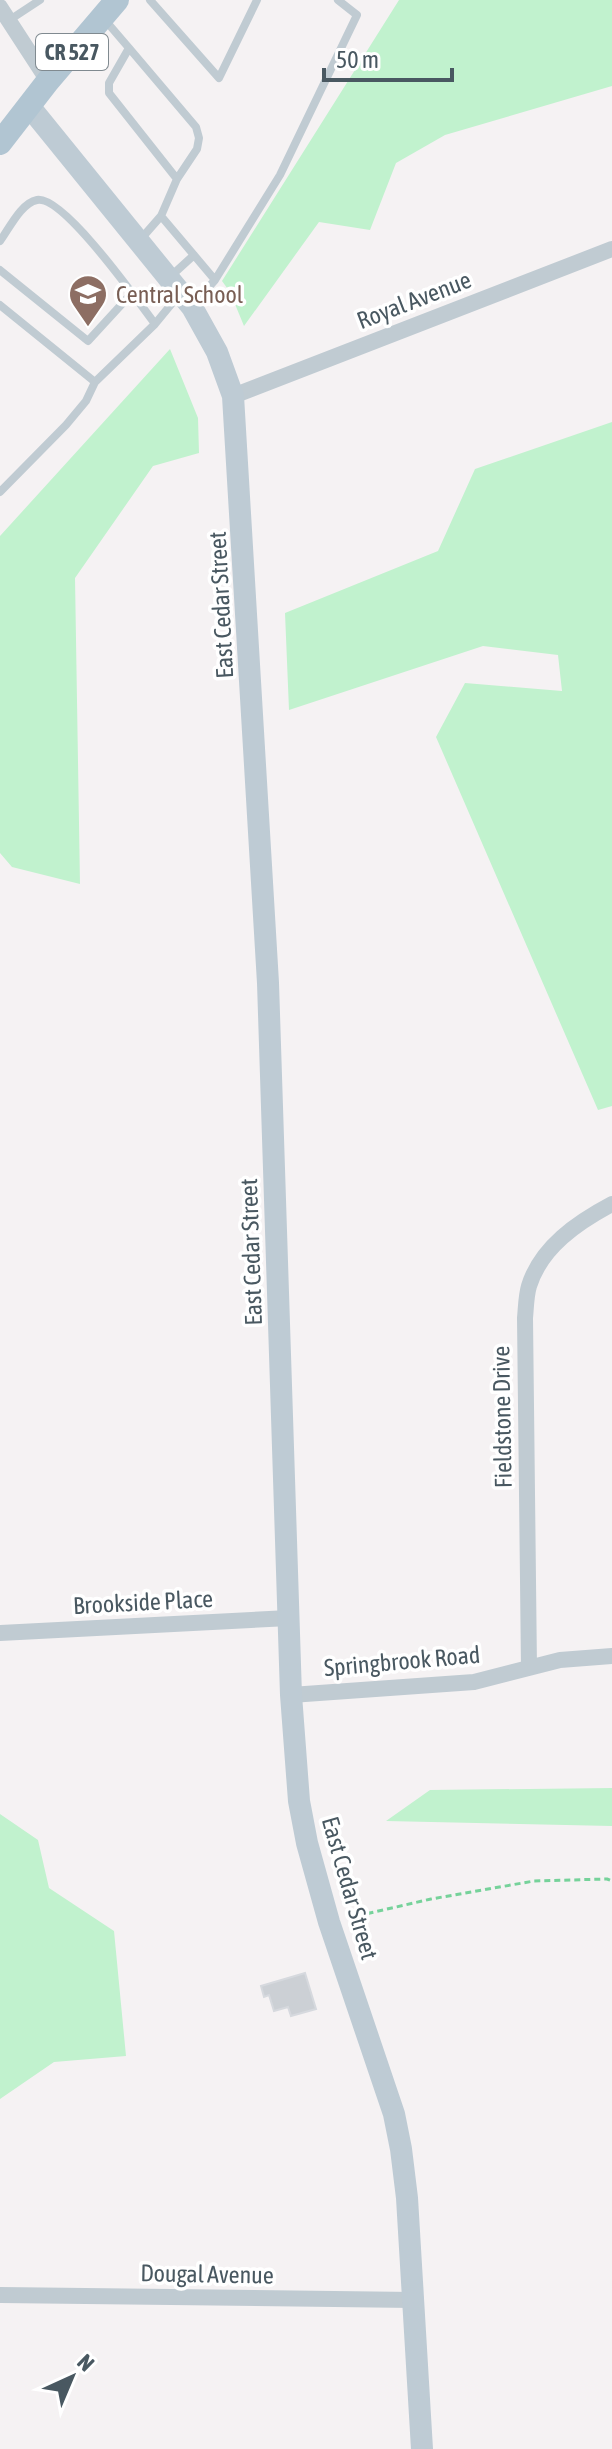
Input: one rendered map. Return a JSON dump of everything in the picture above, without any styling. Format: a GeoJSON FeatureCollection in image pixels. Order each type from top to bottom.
{"type":"FeatureCollection","features":[{"type":"Feature","properties":{"kind":"main road","name":"CR 527"},"geometry":{"type":"LineString","coordinates":[[29,106],[110,8]]}},
{"type":"Feature","properties":{"kind":"main road"},"geometry":{"type":"LineString","coordinates":[[0,143],[29,106]]}},
{"type":"Feature","properties":{"kind":"street"},"geometry":{"type":"LineString","coordinates":[[4,14],[48,81]]}},
{"type":"Feature","properties":{"kind":"street","name":"East Cedar Street"},"geometry":{"type":"LineString","coordinates":[[29,106],[181,292],[217,352],[233,396],[268,983],[291,1695],[299,1801],[329,1922],[394,2114],[401,2149],[407,2198],[422,2449]]}},
{"type":"Feature","properties":{"kind":"street","name":"Royal Avenue"},"geometry":{"type":"LineString","coordinates":[[233,396],[612,249]]}},
{"type":"Feature","properties":{"kind":"street","name":"Fieldstone Drive"},"geometry":{"type":"LineString","coordinates":[[529,1668],[525,1334],[529,1286],[547,1253],[573,1226],[612,1204]]}},
{"type":"Feature","properties":{"kind":"street","name":"Brookside Place"},"geometry":{"type":"LineString","coordinates":[[0,1633],[289,1618]]}},
{"type":"Feature","properties":{"kind":"street","name":"Springbrook Road"},"geometry":{"type":"LineString","coordinates":[[291,1695],[474,1682],[560,1660],[612,1656]]}},
{"type":"Feature","properties":{"kind":"street","name":"Dougal Avenue"},"geometry":{"type":"LineString","coordinates":[[0,2295],[414,2300]]}},
{"type":"Feature","properties":{"kind":"lane"},"geometry":{"type":"LineString","coordinates":[[4,14],[40,0]]}},
{"type":"Feature","properties":{"kind":"lane"},"geometry":{"type":"LineString","coordinates":[[150,0],[219,78],[257,0]]}},
{"type":"Feature","properties":{"kind":"lane"},"geometry":{"type":"LineString","coordinates":[[181,292],[215,280],[280,175],[357,15],[338,0]]}},
{"type":"Feature","properties":{"kind":"lane"},"geometry":{"type":"LineString","coordinates":[[110,8],[129,48],[196,127],[199,138],[197,149],[177,179],[161,216],[139,241]]}},
{"type":"Feature","properties":{"kind":"lane"},"geometry":{"type":"LineString","coordinates":[[129,48],[109,83],[109,93],[177,179]]}},
{"type":"Feature","properties":{"kind":"lane"},"geometry":{"type":"LineString","coordinates":[[0,241],[26,206],[36,200],[47,201],[81,230],[155,324]]}},
{"type":"Feature","properties":{"kind":"lane"},"geometry":{"type":"LineString","coordinates":[[161,216],[215,280]]}},
{"type":"Feature","properties":{"kind":"lane"},"geometry":{"type":"LineString","coordinates":[[0,492],[76,413],[93,391],[95,382],[155,324],[181,292],[194,255]]}},
{"type":"Feature","properties":{"kind":"lane"},"geometry":{"type":"LineString","coordinates":[[0,270],[88,341],[132,293]]}},
{"type":"Feature","properties":{"kind":"lane"},"geometry":{"type":"LineString","coordinates":[[0,305],[95,382]]}},
{"type":"Feature","properties":{"kind":"path"},"geometry":{"type":"LineString","coordinates":[[329,1922],[431,1899],[534,1881],[612,1881]]}},
{"type":"Feature","properties":{"kind":"green space"},"geometry":{"type":"Polygon","coordinates":[[[399,0],[612,0],[612,86],[445,135],[396,163],[370,230],[319,222],[244,326],[222,281],[399,0]]]}},
{"type":"Feature","properties":{"kind":"green space"},"geometry":{"type":"Polygon","coordinates":[[[170,349],[198,418],[199,453],[153,466],[75,578],[80,884],[12,867],[0,853],[0,536],[170,349]]]}},
{"type":"Feature","properties":{"kind":"green space"},"geometry":{"type":"Polygon","coordinates":[[[612,422],[612,1106],[598,1110],[436,737],[465,683],[562,691],[558,655],[483,646],[289,710],[285,613],[438,551],[475,469],[612,422]]]}},
{"type":"Feature","properties":{"kind":"green space"},"geometry":{"type":"Polygon","coordinates":[[[612,1788],[612,1826],[386,1821],[430,1790],[612,1788]]]}},
{"type":"Feature","properties":{"kind":"green space"},"geometry":{"type":"Polygon","coordinates":[[[0,1814],[38,1840],[49,1888],[114,1931],[126,2056],[54,2062],[0,2099],[0,1814]]]}},
{"type":"Feature","properties":{"kind":"building"},"geometry":{"type":"Polygon","coordinates":[[[305,1973],[316,2009],[291,2016],[288,2007],[274,2011],[269,1995],[264,1997],[261,1986],[305,1973]]]}},
{"type":"Feature","properties":{"kind":"place","name":"Central School"},"geometry":{"type":"Point","coordinates":[88,328]}}]}
